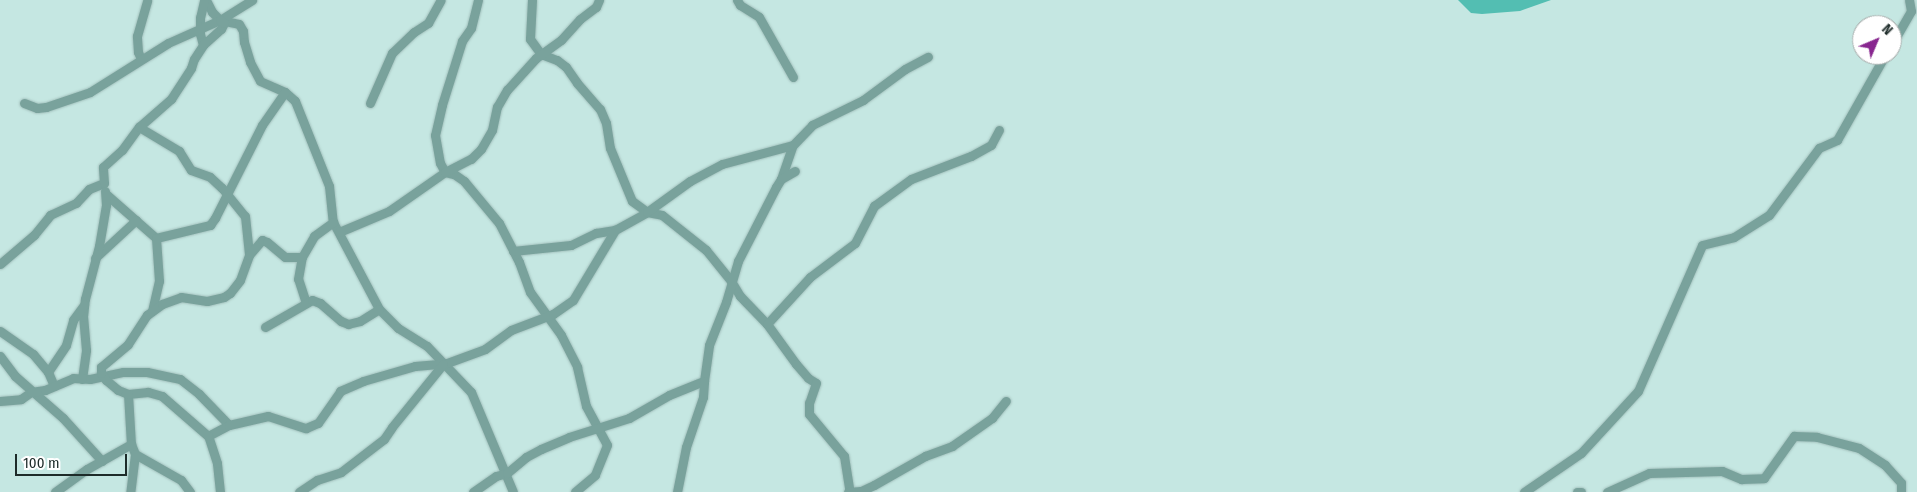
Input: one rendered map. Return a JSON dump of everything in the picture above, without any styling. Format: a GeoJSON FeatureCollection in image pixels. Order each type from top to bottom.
{"type":"FeatureCollection","features":[{"type":"Feature","properties":{"kind":"street"},"geometry":{"type":"LineString","coordinates":[[141,59],[138,52],[137,36],[147,0]]}},
{"type":"Feature","properties":{"kind":"street"},"geometry":{"type":"LineString","coordinates":[[82,379],[86,350],[84,305],[107,195],[103,167],[122,150],[139,127],[165,106],[177,90],[203,45],[221,29],[224,23],[212,12],[205,0]]}},
{"type":"Feature","properties":{"kind":"street"},"geometry":{"type":"LineString","coordinates":[[203,45],[200,18],[205,0]]}},
{"type":"Feature","properties":{"kind":"street"},"geometry":{"type":"LineString","coordinates":[[24,104],[37,108],[73,100],[90,92],[168,43],[220,20],[252,0]]}},
{"type":"Feature","properties":{"kind":"street"},"geometry":{"type":"LineString","coordinates":[[370,103],[392,53],[428,23],[441,0]]}},
{"type":"Feature","properties":{"kind":"street"},"geometry":{"type":"LineString","coordinates":[[478,0],[471,28],[462,42],[435,135],[440,163],[445,172],[458,176],[499,223],[530,292],[564,340],[577,367],[586,406],[607,445],[595,474],[575,492]]}},
{"type":"Feature","properties":{"kind":"street"},"geometry":{"type":"LineString","coordinates":[[532,0],[530,39],[541,54],[557,60],[566,68],[600,109],[606,123],[610,148],[622,181],[632,201],[647,212],[662,215],[706,250],[731,281],[740,296],[767,324],[796,364],[808,378],[816,383],[809,402],[809,414],[844,456],[850,492],[861,491],[888,480],[925,456],[952,446],[992,418],[1006,401]]}},
{"type":"Feature","properties":{"kind":"street"},"geometry":{"type":"LineString","coordinates":[[339,232],[389,211],[445,172],[471,159],[481,149],[492,130],[497,107],[502,97],[541,54],[561,40],[580,19],[596,6],[599,0]]}},
{"type":"Feature","properties":{"kind":"street"},"geometry":{"type":"LineString","coordinates":[[737,0],[740,5],[759,17],[793,77]]}},
{"type":"Feature","properties":{"kind":"street"},"geometry":{"type":"LineString","coordinates":[[1902,27],[1911,11],[1909,0]]}},
{"type":"Feature","properties":{"kind":"street"},"geometry":{"type":"LineString","coordinates":[[220,20],[239,24],[243,31],[248,56],[260,81],[285,92],[295,101],[329,186],[333,222],[379,309],[398,328],[427,346],[475,398],[507,473],[508,482],[513,492]]}},
{"type":"Feature","properties":{"kind":"street"},"geometry":{"type":"LineString","coordinates":[[677,492],[686,447],[703,397],[709,345],[726,302],[738,261],[781,179],[793,145],[812,125],[863,100],[905,69],[928,57]]}},
{"type":"Feature","properties":{"kind":"street"},"geometry":{"type":"LineString","coordinates":[[1524,492],[1582,452],[1638,391],[1702,245],[1734,237],[1769,215],[1820,148],[1837,140],[1880,65]]}},
{"type":"Feature","properties":{"kind":"street"},"geometry":{"type":"LineString","coordinates":[[156,238],[210,225],[216,218],[262,125],[285,92]]}},
{"type":"Feature","properties":{"kind":"street"},"geometry":{"type":"LineString","coordinates":[[139,127],[179,151],[191,170],[210,177],[227,195],[245,216],[249,255]]}},
{"type":"Feature","properties":{"kind":"street"},"geometry":{"type":"LineString","coordinates":[[767,324],[810,277],[855,243],[874,206],[911,180],[972,156],[991,145],[999,130]]}},
{"type":"Feature","properties":{"kind":"street"},"geometry":{"type":"LineString","coordinates":[[513,251],[571,245],[596,234],[615,230],[647,212],[690,180],[722,164],[793,145]]}},
{"type":"Feature","properties":{"kind":"street"},"geometry":{"type":"LineString","coordinates":[[781,179],[795,171]]}},
{"type":"Feature","properties":{"kind":"street"},"geometry":{"type":"LineString","coordinates":[[0,264],[34,235],[50,215],[76,203],[89,189],[104,183]]}},
{"type":"Feature","properties":{"kind":"street"},"geometry":{"type":"LineString","coordinates":[[107,195],[156,238],[159,281],[152,311]]}},
{"type":"Feature","properties":{"kind":"street"},"geometry":{"type":"LineString","coordinates":[[95,259],[136,220]]}},
{"type":"Feature","properties":{"kind":"street"},"geometry":{"type":"LineString","coordinates":[[306,303],[298,279],[302,256],[314,236],[333,222]]}},
{"type":"Feature","properties":{"kind":"street"},"geometry":{"type":"LineString","coordinates":[[208,436],[229,426],[268,416],[306,428],[318,423],[340,391],[363,381],[405,368],[443,364],[485,349],[516,327],[559,311],[576,297],[615,230]]}},
{"type":"Feature","properties":{"kind":"street"},"geometry":{"type":"LineString","coordinates":[[220,492],[217,463],[208,436],[162,396],[148,392],[128,394],[118,390],[104,377],[101,367],[128,344],[139,323],[152,311],[181,297],[207,301],[224,297],[240,280],[249,255],[262,240],[285,256],[302,256]]}},
{"type":"Feature","properties":{"kind":"street"},"geometry":{"type":"LineString","coordinates":[[265,327],[312,300],[320,303],[341,321],[352,324],[379,309]]}},
{"type":"Feature","properties":{"kind":"street"},"geometry":{"type":"LineString","coordinates":[[48,372],[66,345],[73,320],[84,305]]}},
{"type":"Feature","properties":{"kind":"street"},"geometry":{"type":"LineString","coordinates":[[0,332],[33,354],[48,372],[54,386]]}},
{"type":"Feature","properties":{"kind":"street"},"geometry":{"type":"LineString","coordinates":[[0,356],[15,376],[31,392],[63,418],[102,460]]}},
{"type":"Feature","properties":{"kind":"street"},"geometry":{"type":"LineString","coordinates":[[299,492],[318,480],[341,472],[384,439],[443,364]]}},
{"type":"Feature","properties":{"kind":"street"},"geometry":{"type":"LineString","coordinates":[[0,401],[21,399],[31,392],[54,386],[73,378],[104,377],[135,371],[180,379],[200,394],[229,426]]}},
{"type":"Feature","properties":{"kind":"street"},"geometry":{"type":"LineString","coordinates":[[473,492],[496,476],[507,473],[526,456],[569,437],[629,418],[668,395],[704,381]]}},
{"type":"Feature","properties":{"kind":"street"},"geometry":{"type":"LineString","coordinates":[[128,394],[131,444],[135,454],[130,492]]}},
{"type":"Feature","properties":{"kind":"street"},"geometry":{"type":"LineString","coordinates":[[1607,492],[1649,473],[1722,471],[1741,479],[1764,478],[1794,436],[1817,437],[1859,448],[1885,465],[1901,483],[1901,492]]}},
{"type":"Feature","properties":{"kind":"street"},"geometry":{"type":"LineString","coordinates":[[55,492],[102,460],[131,444]]}},
{"type":"Feature","properties":{"kind":"street"},"geometry":{"type":"LineString","coordinates":[[135,454],[180,480],[190,492]]}},
{"type":"Feature","properties":{"kind":"shaded area"},"geometry":{"type":"Polygon","coordinates":[[[1458,0],[1551,0],[1520,11],[1482,14],[1471,13],[1458,0]]]}}]}
